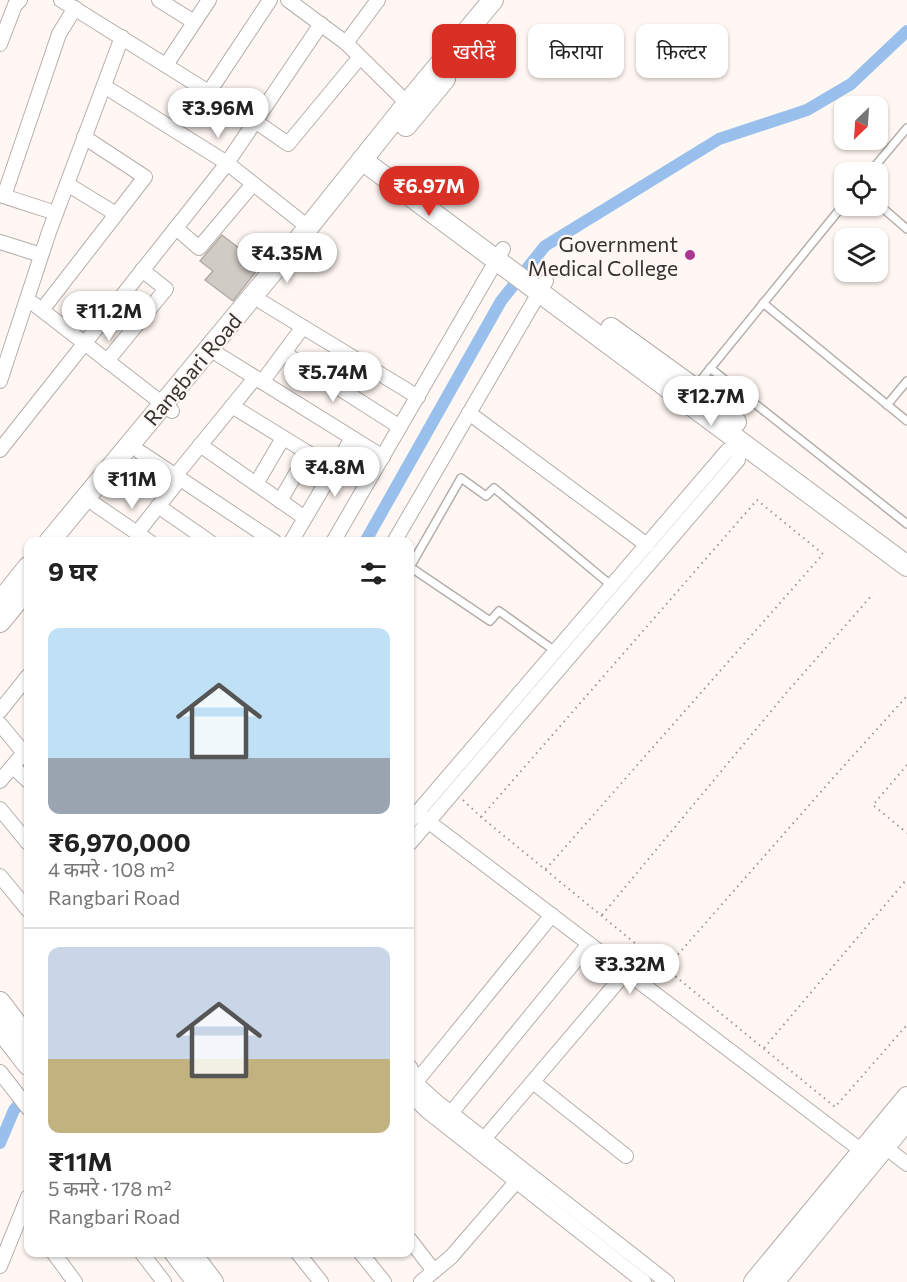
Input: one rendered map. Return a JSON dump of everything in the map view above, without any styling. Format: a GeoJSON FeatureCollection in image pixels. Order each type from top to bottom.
{"type":"FeatureCollection","features":[{"type":"Feature","properties":{"kind":"street"},"geometry":{"type":"LineString","coordinates":[[159,0],[194,22]]}},
{"type":"Feature","properties":{"kind":"street"},"geometry":{"type":"LineString","coordinates":[[166,65],[209,0]]}},
{"type":"Feature","properties":{"kind":"street"},"geometry":{"type":"LineString","coordinates":[[209,92],[270,0]]}},
{"type":"Feature","properties":{"kind":"street"},"geometry":{"type":"LineString","coordinates":[[288,0],[346,43],[413,107]]}},
{"type":"Feature","properties":{"kind":"street"},"geometry":{"type":"LineString","coordinates":[[346,43],[378,0]]}},
{"type":"Feature","properties":{"kind":"street","name":"Rangbari Road"},"geometry":{"type":"LineString","coordinates":[[413,107],[493,0]]}},
{"type":"Feature","properties":{"kind":"street","name":"Rangbari Road"},"geometry":{"type":"LineString","coordinates":[[54,537],[168,408],[219,355],[371,158],[413,107],[509,0]]}},
{"type":"Feature","properties":{"kind":"street"},"geometry":{"type":"LineString","coordinates":[[0,44],[15,2]]}},
{"type":"Feature","properties":{"kind":"street"},"geometry":{"type":"LineString","coordinates":[[56,213],[2,196],[68,3],[288,144],[360,57]]}},
{"type":"Feature","properties":{"kind":"street"},"geometry":{"type":"LineString","coordinates":[[0,450],[227,163],[321,24]]}},
{"type":"Feature","properties":{"kind":"street"},"geometry":{"type":"LineString","coordinates":[[0,381],[41,255],[122,38]]}},
{"type":"Feature","properties":{"kind":"street"},"geometry":{"type":"LineString","coordinates":[[104,86],[227,163],[308,228]]}},
{"type":"Feature","properties":{"kind":"street"},"geometry":{"type":"LineString","coordinates":[[42,310],[145,177],[84,137]]}},
{"type":"Feature","properties":{"kind":"street"},"geometry":{"type":"LineString","coordinates":[[371,158],[689,394],[740,426],[907,549]]}},
{"type":"Feature","properties":{"kind":"street","name":"Rangbari Road"},"geometry":{"type":"LineString","coordinates":[[70,537],[140,452],[168,408],[308,228],[371,158]]}},
{"type":"Feature","properties":{"kind":"street"},"geometry":{"type":"LineString","coordinates":[[67,184],[116,214]]}},
{"type":"Feature","properties":{"kind":"street"},"geometry":{"type":"LineString","coordinates":[[176,228],[199,248],[253,184]]}},
{"type":"Feature","properties":{"kind":"street"},"geometry":{"type":"LineString","coordinates":[[0,242],[41,255]]}},
{"type":"Feature","properties":{"kind":"street"},"geometry":{"type":"LineString","coordinates":[[336,537],[503,256]]}},
{"type":"Feature","properties":{"kind":"street"},"geometry":{"type":"LineString","coordinates":[[107,361],[166,289],[142,270]]}},
{"type":"Feature","properties":{"kind":"street"},"geometry":{"type":"LineString","coordinates":[[397,537],[469,413],[539,283]]}},
{"type":"Feature","properties":{"kind":"street"},"geometry":{"type":"LineString","coordinates":[[27,298],[168,408]]}},
{"type":"Feature","properties":{"kind":"street"},"geometry":{"type":"LineString","coordinates":[[262,302],[418,397]]}},
{"type":"Feature","properties":{"kind":"street"},"geometry":{"type":"LineString","coordinates":[[137,532],[232,406],[284,352],[303,327]]}},
{"type":"Feature","properties":{"kind":"street"},"geometry":{"type":"LineString","coordinates":[[284,352],[400,427]]}},
{"type":"Feature","properties":{"kind":"street"},"geometry":{"type":"LineString","coordinates":[[219,355],[383,457]]}},
{"type":"Feature","properties":{"kind":"street"},"geometry":{"type":"LineString","coordinates":[[689,394],[742,443],[907,566]]}},
{"type":"Feature","properties":{"kind":"street"},"geometry":{"type":"LineString","coordinates":[[232,406],[334,469]]}},
{"type":"Feature","properties":{"kind":"street"},"geometry":{"type":"LineString","coordinates":[[469,413],[647,545]]}},
{"type":"Feature","properties":{"kind":"street"},"geometry":{"type":"LineString","coordinates":[[256,484],[283,438]]}},
{"type":"Feature","properties":{"kind":"street"},"geometry":{"type":"LineString","coordinates":[[294,537],[352,438]]}},
{"type":"Feature","properties":{"kind":"street"},"geometry":{"type":"LineString","coordinates":[[418,818],[454,792],[575,639],[612,586],[727,451],[742,443]]}},
{"type":"Feature","properties":{"kind":"street"},"geometry":{"type":"LineString","coordinates":[[418,818],[555,651],[575,639],[738,460],[742,443]]}},
{"type":"Feature","properties":{"kind":"street"},"geometry":{"type":"LineString","coordinates":[[200,446],[305,518]]}},
{"type":"Feature","properties":{"kind":"street"},"geometry":{"type":"LineString","coordinates":[[140,452],[268,537]]}},
{"type":"Feature","properties":{"kind":"street"},"geometry":{"type":"LineString","coordinates":[[280,501],[308,453]]}},
{"type":"Feature","properties":{"kind":"street"},"geometry":{"type":"LineString","coordinates":[[96,505],[144,537]]}},
{"type":"Feature","properties":{"kind":"street"},"geometry":{"type":"LineString","coordinates":[[158,506],[203,537]]}},
{"type":"Feature","properties":{"kind":"street"},"geometry":{"type":"LineString","coordinates":[[0,602],[24,572]]}},
{"type":"Feature","properties":{"kind":"street"},"geometry":{"type":"LineString","coordinates":[[0,622],[24,595]]}},
{"type":"Feature","properties":{"kind":"street"},"geometry":{"type":"LineString","coordinates":[[0,711],[24,681]]}},
{"type":"Feature","properties":{"kind":"street"},"geometry":{"type":"LineString","coordinates":[[0,724],[24,748]]}},
{"type":"Feature","properties":{"kind":"street"},"geometry":{"type":"LineString","coordinates":[[0,781],[24,752]]}},
{"type":"Feature","properties":{"kind":"street"},"geometry":{"type":"LineString","coordinates":[[13,766],[24,777]]}},
{"type":"Feature","properties":{"kind":"street"},"geometry":{"type":"LineString","coordinates":[[0,809],[24,838]]}},
{"type":"Feature","properties":{"kind":"street"},"geometry":{"type":"LineString","coordinates":[[418,818],[552,915],[862,1151]]}},
{"type":"Feature","properties":{"kind":"street"},"geometry":{"type":"LineString","coordinates":[[0,876],[24,905]]}},
{"type":"Feature","properties":{"kind":"street"},"geometry":{"type":"LineString","coordinates":[[414,1087],[552,915]]}},
{"type":"Feature","properties":{"kind":"street"},"geometry":{"type":"LineString","coordinates":[[451,1113],[589,944]]}},
{"type":"Feature","properties":{"kind":"street"},"geometry":{"type":"LineString","coordinates":[[484,1139],[626,972]]}},
{"type":"Feature","properties":{"kind":"street"},"geometry":{"type":"LineString","coordinates":[[0,1002],[24,1038]]}},
{"type":"Feature","properties":{"kind":"street"},"geometry":{"type":"LineString","coordinates":[[0,1029],[24,1040]]}},
{"type":"Feature","properties":{"kind":"street"},"geometry":{"type":"LineString","coordinates":[[3,1075],[24,1103]]}},
{"type":"Feature","properties":{"kind":"street"},"geometry":{"type":"LineString","coordinates":[[533,1082],[626,1156]]}},
{"type":"Feature","properties":{"kind":"street"},"geometry":{"type":"LineString","coordinates":[[414,1088],[418,1085],[484,1139],[521,1177],[644,1282]]}},
{"type":"Feature","properties":{"kind":"street"},"geometry":{"type":"LineString","coordinates":[[414,1092],[427,1111],[667,1282]]}},
{"type":"Feature","properties":{"kind":"street"},"geometry":{"type":"LineString","coordinates":[[754,1282],[907,1097]]}},
{"type":"Feature","properties":{"kind":"street"},"geometry":{"type":"LineString","coordinates":[[774,1282],[907,1120]]}},
{"type":"Feature","properties":{"kind":"street"},"geometry":{"type":"LineString","coordinates":[[885,1147],[907,1164]]}},
{"type":"Feature","properties":{"kind":"street"},"geometry":{"type":"LineString","coordinates":[[421,1282],[451,1257],[521,1177]]}},
{"type":"Feature","properties":{"kind":"street"},"geometry":{"type":"LineString","coordinates":[[0,1266],[24,1219]]}},
{"type":"Feature","properties":{"kind":"street"},"geometry":{"type":"LineString","coordinates":[[414,1245],[434,1271]]}},
{"type":"Feature","properties":{"kind":"street"},"geometry":{"type":"LineString","coordinates":[[57,1257],[75,1282]]}},
{"type":"Feature","properties":{"kind":"street"},"geometry":{"type":"LineString","coordinates":[[145,1257],[164,1282]]}},
{"type":"Feature","properties":{"kind":"street"},"geometry":{"type":"LineString","coordinates":[[178,1257],[197,1282]]}},
{"type":"Feature","properties":{"kind":"street"},"geometry":{"type":"LineString","coordinates":[[195,1257],[213,1282]]}},
{"type":"Feature","properties":{"kind":"street"},"geometry":{"type":"LineString","coordinates":[[301,1257],[321,1282]]}},
{"type":"Feature","properties":{"kind":"street"},"geometry":{"type":"LineString","coordinates":[[364,1257],[384,1282]]}},
{"type":"Feature","properties":{"kind":"lane"},"geometry":{"type":"LineString","coordinates":[[878,162],[907,128]]}},
{"type":"Feature","properties":{"kind":"lane"},"geometry":{"type":"LineString","coordinates":[[888,213],[907,229]]}},
{"type":"Feature","properties":{"kind":"lane"},"geometry":{"type":"LineString","coordinates":[[689,394],[834,216]]}},
{"type":"Feature","properties":{"kind":"lane"},"geometry":{"type":"LineString","coordinates":[[763,303],[907,421]]}},
{"type":"Feature","properties":{"kind":"lane"},"geometry":{"type":"LineString","coordinates":[[710,368],[907,524]]}},
{"type":"Feature","properties":{"kind":"lane"},"geometry":{"type":"LineString","coordinates":[[887,405],[907,381]]}},
{"type":"Feature","properties":{"kind":"lane"},"geometry":{"type":"LineString","coordinates":[[414,560],[461,478],[486,496],[494,488],[612,586]]}},
{"type":"Feature","properties":{"kind":"lane"},"geometry":{"type":"LineString","coordinates":[[414,570],[490,621],[499,611],[555,651]]}},
{"type":"Feature","properties":{"kind":"path"},"geometry":{"type":"LineString","coordinates":[[482,817],[757,500],[823,554],[545,870]]}},
{"type":"Feature","properties":{"kind":"path"},"geometry":{"type":"LineString","coordinates":[[601,915],[787,692],[873,594]]}},
{"type":"Feature","properties":{"kind":"path"},"geometry":{"type":"LineString","coordinates":[[666,968],[907,696]]}},
{"type":"Feature","properties":{"kind":"path"},"geometry":{"type":"LineString","coordinates":[[907,765],[873,805],[907,833]]}},
{"type":"Feature","properties":{"kind":"path"},"geometry":{"type":"LineString","coordinates":[[454,792],[545,870],[835,1107],[907,1025]]}},
{"type":"Feature","properties":{"kind":"path"},"geometry":{"type":"LineString","coordinates":[[764,1048],[907,879]]}},
{"type":"Feature","properties":{"kind":"building"},"geometry":{"type":"Polygon","coordinates":[[[222,235],[261,265],[233,301],[205,280],[213,271],[200,261],[222,235]]]}},
{"type":"Feature","properties":{"kind":"waterway"},"geometry":{"type":"LineString","coordinates":[[368,537],[501,301],[545,246],[719,139],[807,110],[851,84],[907,31]]}},
{"type":"Feature","properties":{"kind":"waterway"},"geometry":{"type":"LineString","coordinates":[[0,1143],[14,1110],[24,1099]]}},
{"type":"Feature","properties":{"kind":"place","name":"Government Medical College"},"geometry":{"type":"Point","coordinates":[690,255]}}]}
